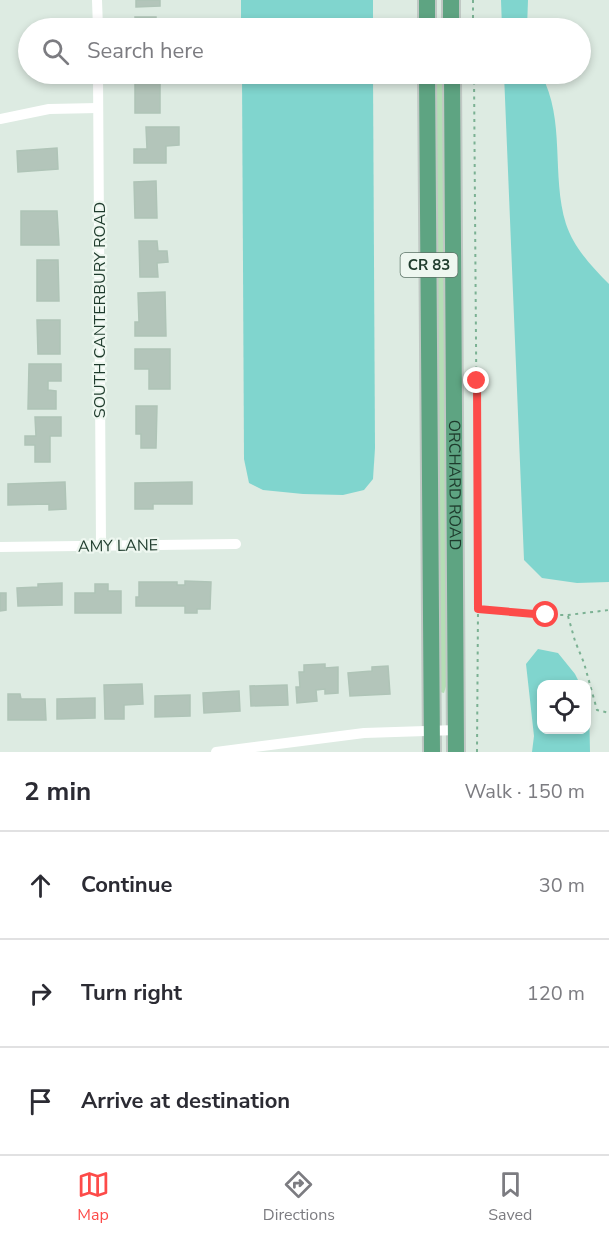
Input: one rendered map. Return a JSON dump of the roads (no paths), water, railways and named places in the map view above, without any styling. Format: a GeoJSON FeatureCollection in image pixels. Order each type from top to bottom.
{"type":"FeatureCollection","features":[{"type":"Feature","properties":{"kind":"main road"},"geometry":{"type":"LineString","coordinates":[[427,0],[427,18]]}},
{"type":"Feature","properties":{"kind":"main road"},"geometry":{"type":"LineString","coordinates":[[451,0],[451,18]]}},
{"type":"Feature","properties":{"kind":"main road","name":"ORCHARD ROAD"},"geometry":{"type":"LineString","coordinates":[[427,84],[432,752]]}},
{"type":"Feature","properties":{"kind":"main road","name":"ORCHARD ROAD"},"geometry":{"type":"LineString","coordinates":[[452,84],[456,752]]}},
{"type":"Feature","properties":{"kind":"street"},"geometry":{"type":"LineString","coordinates":[[97,0],[98,18]]}},
{"type":"Feature","properties":{"kind":"street","name":"SOUTH CANTERBURY ROAD"},"geometry":{"type":"LineString","coordinates":[[98,84],[101,546]]}},
{"type":"Feature","properties":{"kind":"street"},"geometry":{"type":"LineString","coordinates":[[0,119],[49,110],[98,108]]}},
{"type":"Feature","properties":{"kind":"street","name":"AMY LANE"},"geometry":{"type":"LineString","coordinates":[[0,547],[236,544]]}},
{"type":"Feature","properties":{"kind":"street"},"geometry":{"type":"LineString","coordinates":[[216,752],[251,750],[364,734],[457,729]]}},
{"type":"Feature","properties":{"kind":"water"},"geometry":{"type":"Polygon","coordinates":[[[241,0],[373,0],[373,18],[241,18],[241,0]]]}},
{"type":"Feature","properties":{"kind":"water"},"geometry":{"type":"Polygon","coordinates":[[[501,0],[528,0],[527,18],[502,18],[501,0]]]}},
{"type":"Feature","properties":{"kind":"water"},"geometry":{"type":"Polygon","coordinates":[[[242,84],[373,84],[375,448],[373,479],[364,490],[343,495],[263,490],[249,483],[244,459],[242,84]]]}},
{"type":"Feature","properties":{"kind":"water"},"geometry":{"type":"Polygon","coordinates":[[[504,84],[545,84],[556,129],[559,186],[566,224],[579,249],[609,284],[609,582],[577,583],[542,578],[524,560],[504,84]]]}},
{"type":"Feature","properties":{"kind":"water"},"geometry":{"type":"Polygon","coordinates":[[[538,649],[558,653],[575,674],[578,680],[537,680],[537,734],[590,734],[590,752],[532,752],[534,736],[526,664],[538,649]]]}}]}
